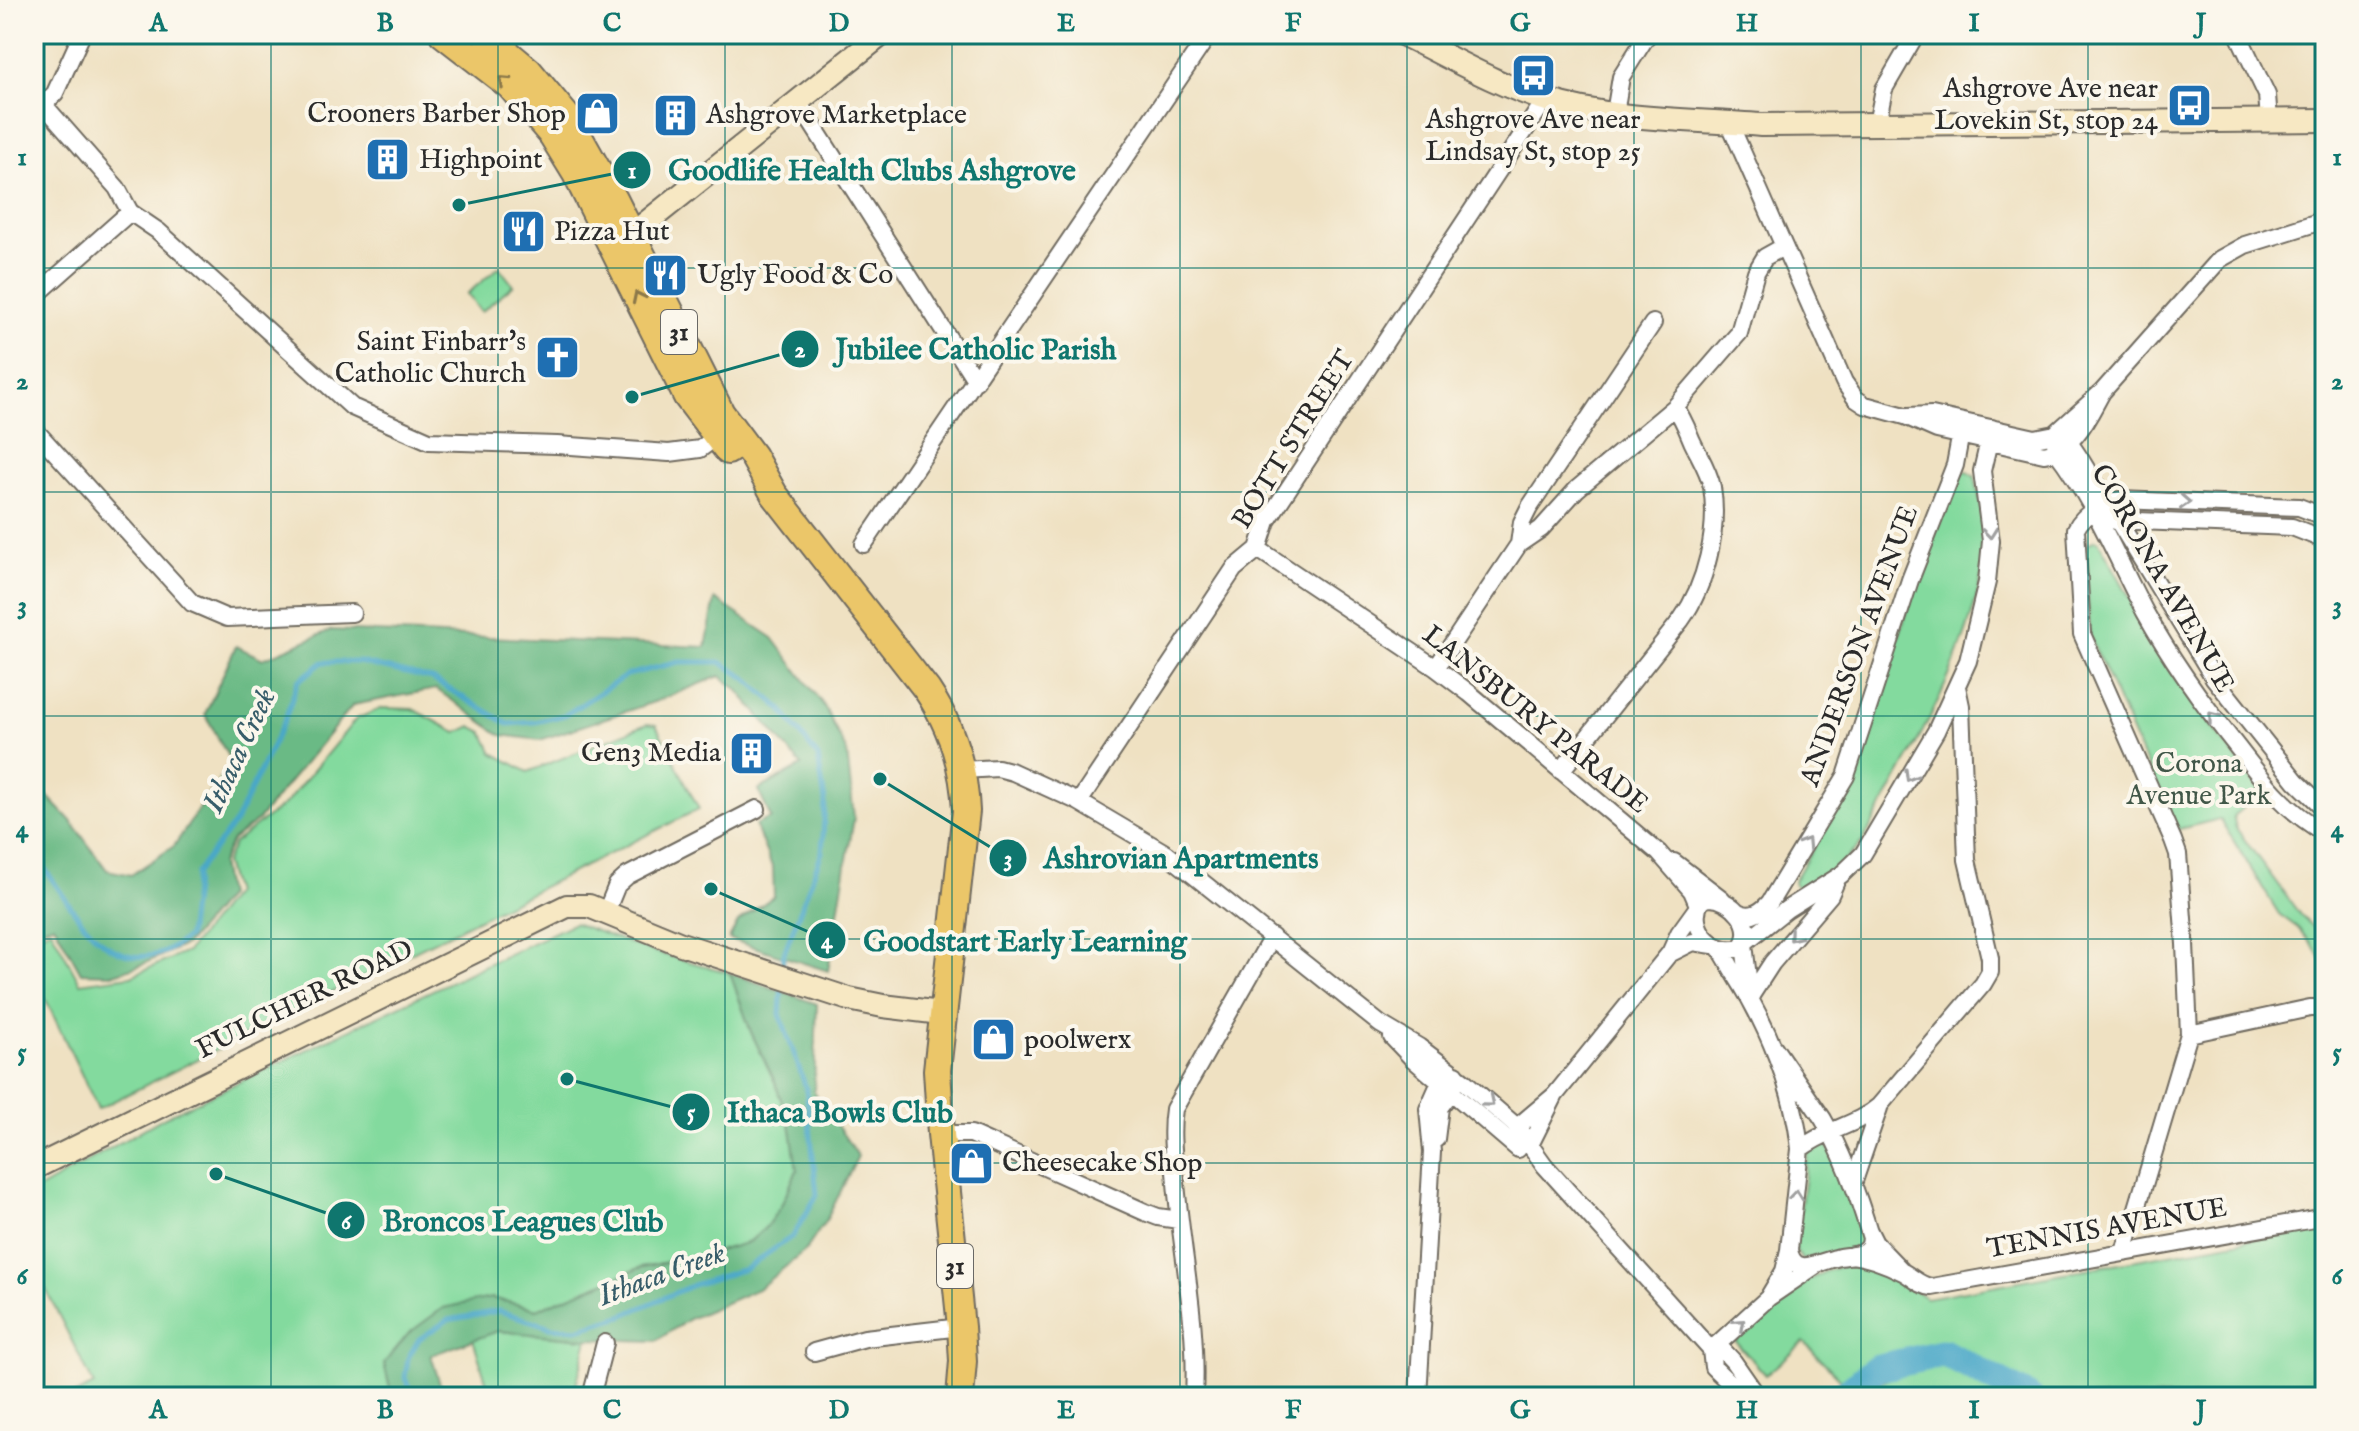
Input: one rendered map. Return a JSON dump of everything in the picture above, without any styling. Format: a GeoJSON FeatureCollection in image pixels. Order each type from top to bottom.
{"type":"FeatureCollection","features":[{"type":"Feature","properties":{"kind":"main road","name":"31"},"geometry":{"type":"LineString","coordinates":[[443,34],[494,72],[541,120],[623,242]]}},
{"type":"Feature","properties":{"kind":"main road","name":"31"},"geometry":{"type":"LineString","coordinates":[[485,34],[529,71],[563,111],[590,153],[680,383],[695,410],[723,432],[740,465],[774,494],[927,690],[946,723],[962,770],[965,820],[937,1070],[961,1327],[963,1361],[960,1397]]}},
{"type":"Feature","properties":{"kind":"main road"},"geometry":{"type":"LineString","coordinates":[[623,242],[882,34]]}},
{"type":"Feature","properties":{"kind":"main road"},"geometry":{"type":"LineString","coordinates":[[1402,34],[1545,100],[1615,113],[1761,125],[2325,120]]}},
{"type":"Feature","properties":{"kind":"main road","name":"FULCHER ROAD"},"geometry":{"type":"LineString","coordinates":[[34,1168],[555,910],[574,904],[606,912],[681,944],[813,988],[865,1003],[941,1013]]}},
{"type":"Feature","properties":{"kind":"street"},"geometry":{"type":"LineString","coordinates":[[82,34],[55,93],[39,110],[117,188],[130,212],[148,222],[352,407],[429,441],[669,453],[695,451],[723,432]]}},
{"type":"Feature","properties":{"kind":"street"},"geometry":{"type":"LineString","coordinates":[[864,544],[1209,34]]}},
{"type":"Feature","properties":{"kind":"street"},"geometry":{"type":"LineString","coordinates":[[1615,113],[1621,77],[1648,34]]}},
{"type":"Feature","properties":{"kind":"street"},"geometry":{"type":"LineString","coordinates":[[1877,124],[1884,89],[1916,34]]}},
{"type":"Feature","properties":{"kind":"street"},"geometry":{"type":"LineString","coordinates":[[2238,34],[2267,95],[2269,120]]}},
{"type":"Feature","properties":{"kind":"street","name":"BOTT STREET"},"geometry":{"type":"LineString","coordinates":[[1079,802],[1234,569],[1258,549],[1267,521],[1545,100]]}},
{"type":"Feature","properties":{"kind":"street"},"geometry":{"type":"LineString","coordinates":[[798,102],[976,381]]}},
{"type":"Feature","properties":{"kind":"street"},"geometry":{"type":"LineString","coordinates":[[1729,122],[1850,391],[1865,405],[1902,415],[1932,415],[1962,429],[1990,435],[2060,442],[2084,425],[2102,392],[2220,259],[2245,245],[2325,220]]}},
{"type":"Feature","properties":{"kind":"street"},"geometry":{"type":"LineString","coordinates":[[34,297],[130,212]]}},
{"type":"Feature","properties":{"kind":"street"},"geometry":{"type":"LineString","coordinates":[[1436,668],[1519,544],[1541,529],[1584,483],[1675,407],[1739,333],[1756,272],[1765,257],[1783,247]]}},
{"type":"Feature","properties":{"kind":"street"},"geometry":{"type":"LineString","coordinates":[[1519,544],[1522,522],[1529,508],[1653,323]]}},
{"type":"Feature","properties":{"kind":"street"},"geometry":{"type":"LineString","coordinates":[[1561,771],[1681,620],[1700,582],[1710,540],[1712,488],[1675,407]]}},
{"type":"Feature","properties":{"kind":"street"},"geometry":{"type":"LineString","coordinates":[[34,429],[192,603],[227,618],[352,613]]}},
{"type":"Feature","properties":{"kind":"street","name":"ANDERSON AVENUE"},"geometry":{"type":"LineString","coordinates":[[1733,908],[1751,915],[1763,909],[1846,776],[1910,580],[1953,471],[1962,429]]}},
{"type":"Feature","properties":{"kind":"street"},"geometry":{"type":"LineString","coordinates":[[1669,954],[1693,942],[1738,949],[1838,877],[1868,847],[1936,731],[1971,651],[1990,561],[1991,534],[1982,462],[1990,435]]}},
{"type":"Feature","properties":{"kind":"street","name":"CORONA AVENUE"},"geometry":{"type":"LineString","coordinates":[[2060,442],[2100,507],[2146,614],[2194,693],[2274,794],[2295,814],[2325,833]]}},
{"type":"Feature","properties":{"kind":"street"},"geometry":{"type":"LineString","coordinates":[[1953,471],[1961,466],[1971,467],[1983,482]]}},
{"type":"Feature","properties":{"kind":"street","name":"CORONA AVENUE"},"geometry":{"type":"LineString","coordinates":[[2100,507],[2126,499],[2299,507],[2325,517]]}},
{"type":"Feature","properties":{"kind":"street"},"geometry":{"type":"LineString","coordinates":[[2118,520],[2103,517],[2100,507],[2080,520],[2076,529],[2081,627],[2178,854],[2189,1034],[2124,1252]]}},
{"type":"Feature","properties":{"kind":"street","name":"CORONA AVENUE"},"geometry":{"type":"LineString","coordinates":[[2325,540],[2292,527],[2153,519],[2118,520],[2214,678],[2296,781],[2325,809]]}},
{"type":"Feature","properties":{"kind":"street","name":"LANSBURY PARADE"},"geometry":{"type":"LineString","coordinates":[[1258,549],[1436,668],[1659,853],[1691,873],[1733,908]]}},
{"type":"Feature","properties":{"kind":"street"},"geometry":{"type":"LineString","coordinates":[[1800,1149],[1830,1130],[1861,1120],[1879,1106],[1990,972],[1967,860],[1961,706],[1957,687]]}},
{"type":"Feature","properties":{"kind":"street"},"geometry":{"type":"LineString","coordinates":[[1936,731],[1946,728],[1952,731],[1962,758]]}},
{"type":"Feature","properties":{"kind":"street"},"geometry":{"type":"LineString","coordinates":[[962,770],[1005,770],[1079,802],[1167,854],[1380,1024],[1414,1060],[1517,1127],[1522,1144]]}},
{"type":"Feature","properties":{"kind":"street"},"geometry":{"type":"LineString","coordinates":[[606,912],[617,885],[627,876],[757,809]]}},
{"type":"Feature","properties":{"kind":"street","name":"LANSBURY PARADE"},"geometry":{"type":"LineString","coordinates":[[1659,853],[1692,891],[1697,906]]}},
{"type":"Feature","properties":{"kind":"street"},"geometry":{"type":"LineString","coordinates":[[1750,997],[1772,963],[1826,900],[1838,877]]}},
{"type":"Feature","properties":{"kind":"street"},"geometry":{"type":"LineString","coordinates":[[1785,878],[1789,895],[1803,900]]}},
{"type":"Feature","properties":{"kind":"street"},"geometry":{"type":"LineString","coordinates":[[1522,1144],[1555,1095],[1669,954],[1679,933],[1703,899],[1714,898],[1733,908],[1745,928],[1750,997]]}},
{"type":"Feature","properties":{"kind":"street"},"geometry":{"type":"LineString","coordinates":[[1697,906],[1699,928],[1716,946],[1750,997],[1773,1046],[1796,1125],[1800,1149],[1789,1250],[1784,1271],[1768,1298]]}},
{"type":"Feature","properties":{"kind":"street"},"geometry":{"type":"LineString","coordinates":[[1194,1397],[1196,1366],[1171,1127],[1174,1109],[1272,937]]}},
{"type":"Feature","properties":{"kind":"street"},"geometry":{"type":"LineString","coordinates":[[2189,1034],[2310,1008],[2325,1008]]}},
{"type":"Feature","properties":{"kind":"street"},"geometry":{"type":"LineString","coordinates":[[1773,1046],[1830,1130],[1871,1238],[1869,1246],[1862,1252],[1807,1267],[1799,1266],[1791,1259],[1789,1250]]}},
{"type":"Feature","properties":{"kind":"street"},"geometry":{"type":"LineString","coordinates":[[1449,1082],[1545,1166],[1714,1347],[1733,1361],[1758,1397]]}},
{"type":"Feature","properties":{"kind":"street"},"geometry":{"type":"LineString","coordinates":[[1418,1397],[1432,1152],[1439,1128],[1440,1107],[1449,1082]]}},
{"type":"Feature","properties":{"kind":"street"},"geometry":{"type":"LineString","coordinates":[[1517,1127],[1555,1095]]}},
{"type":"Feature","properties":{"kind":"street"},"geometry":{"type":"LineString","coordinates":[[1852,1186],[1879,1106]]}},
{"type":"Feature","properties":{"kind":"street"},"geometry":{"type":"LineString","coordinates":[[941,1134],[971,1134],[1145,1212],[1179,1220]]}},
{"type":"Feature","properties":{"kind":"street","name":"TENNIS AVENUE"},"geometry":{"type":"LineString","coordinates":[[1852,1255],[1874,1260],[1932,1287],[2325,1217]]}},
{"type":"Feature","properties":{"kind":"street","name":"TENNIS AVENUE"},"geometry":{"type":"LineString","coordinates":[[1869,1231],[1875,1243],[1902,1272]]}},
{"type":"Feature","properties":{"kind":"street"},"geometry":{"type":"LineString","coordinates":[[1744,1397],[1713,1367],[1714,1347],[1768,1298],[1819,1263]]}},
{"type":"Feature","properties":{"kind":"street"},"geometry":{"type":"LineString","coordinates":[[814,1352],[865,1338],[961,1327]]}},
{"type":"Feature","properties":{"kind":"street"},"geometry":{"type":"LineString","coordinates":[[591,1397],[605,1343]]}},
{"type":"Feature","properties":{"kind":"green space"},"geometry":{"type":"Polygon","coordinates":[[[499,267],[513,285],[481,312],[467,294],[499,267]]]}},
{"type":"Feature","properties":{"kind":"green space"},"geometry":{"type":"Polygon","coordinates":[[[1965,471],[1975,477],[1985,550],[1982,574],[1962,645],[1933,712],[1863,841],[1827,875],[1800,888],[1794,881],[1844,795],[1946,499],[1960,473],[1965,471]]]}},
{"type":"Feature","properties":{"kind":"green space","name":"Corona Avenue Park"},"geometry":{"type":"Polygon","coordinates":[[[2095,540],[2099,542],[2175,678],[2262,792],[2233,816],[2236,828],[2301,916],[2325,939],[2325,966],[2298,928],[2279,914],[2220,819],[2175,830],[2090,637],[2085,552],[2087,545],[2095,540]]]}},
{"type":"Feature","properties":{"kind":"green space"},"geometry":{"type":"Polygon","coordinates":[[[715,599],[773,638],[824,706],[847,752],[854,818],[828,971],[729,939],[738,922],[774,896],[773,869],[755,825],[771,818],[758,790],[802,766],[736,688],[720,676],[657,701],[540,740],[501,735],[436,689],[353,705],[257,821],[232,840],[221,864],[227,896],[187,944],[114,974],[81,973],[54,924],[34,932],[34,782],[71,821],[107,870],[131,875],[174,846],[231,762],[205,714],[236,646],[263,659],[331,630],[706,647],[715,599]]]}},
{"type":"Feature","properties":{"kind":"green space"},"geometry":{"type":"Polygon","coordinates":[[[382,708],[413,709],[457,733],[471,726],[483,732],[493,753],[528,772],[647,724],[656,725],[699,809],[98,1109],[34,975],[34,937],[51,929],[80,983],[131,976],[187,952],[234,893],[225,863],[234,843],[286,803],[356,719],[382,708]]]}},
{"type":"Feature","properties":{"kind":"green space"},"geometry":{"type":"Polygon","coordinates":[[[574,923],[651,951],[730,973],[751,1032],[775,1082],[791,1129],[798,1170],[781,1206],[766,1227],[749,1243],[642,1267],[537,1309],[491,1298],[384,1363],[392,1397],[75,1397],[94,1385],[34,1266],[34,1192],[165,1117],[574,923]]]}},
{"type":"Feature","properties":{"kind":"green space"},"geometry":{"type":"Polygon","coordinates":[[[730,973],[817,1004],[814,1092],[858,1156],[828,1217],[806,1250],[758,1289],[689,1319],[656,1341],[585,1339],[498,1331],[431,1355],[444,1397],[392,1397],[384,1363],[409,1333],[443,1308],[491,1298],[537,1309],[642,1267],[704,1255],[749,1242],[766,1227],[781,1206],[797,1170],[791,1129],[730,973]]]}},
{"type":"Feature","properties":{"kind":"green space"},"geometry":{"type":"Polygon","coordinates":[[[1823,1143],[1833,1153],[1866,1238],[1860,1247],[1802,1260],[1795,1249],[1808,1152],[1823,1143]]]}},
{"type":"Feature","properties":{"kind":"green space"},"geometry":{"type":"Polygon","coordinates":[[[2325,1226],[2325,1397],[2028,1397],[1944,1353],[1877,1368],[1841,1397],[1834,1397],[1841,1380],[1804,1342],[1766,1375],[1735,1341],[1799,1286],[1837,1268],[1857,1265],[1878,1269],[1926,1298],[2325,1226]]]}},
{"type":"Feature","properties":{"kind":"green space"},"geometry":{"type":"Polygon","coordinates":[[[498,1331],[588,1339],[573,1397],[491,1397],[473,1339],[498,1331]]]}},
{"type":"Feature","properties":{"kind":"green space"},"geometry":{"type":"Polygon","coordinates":[[[1948,1364],[2002,1397],[1862,1397],[1915,1365],[1948,1364]]]}},
{"type":"Feature","properties":{"kind":"waterway","name":"Ithaca Creek"},"geometry":{"type":"LineString","coordinates":[[34,855],[72,909],[102,942],[120,952],[139,957],[162,953],[188,937],[196,873],[236,821],[285,719],[298,681],[323,662],[359,662],[432,679],[508,724],[565,715],[627,675],[679,662],[720,662],[746,678],[782,710],[818,757],[825,801],[822,852],[783,956],[782,973]]}},
{"type":"Feature","properties":{"kind":"waterway","name":"Ithaca Creek"},"geometry":{"type":"LineString","coordinates":[[413,1397],[405,1378],[408,1358],[419,1339],[448,1320],[499,1311],[551,1327],[577,1329],[622,1316],[693,1285],[745,1269],[793,1236],[817,1195],[806,1088],[780,1014],[782,983]]}},
{"type":"Feature","properties":{"kind":"waterway"},"geometry":{"type":"LineString","coordinates":[[1841,1397],[1877,1368],[1944,1353],[2028,1397]]}},
{"type":"Feature","properties":{"kind":"place","name":"Ashgrove Ave near Lindsay St, stop 25"},"geometry":{"type":"Point","coordinates":[1533,76]}},
{"type":"Feature","properties":{"kind":"place","name":"Ashgrove Ave near Lovekin St, stop 24"},"geometry":{"type":"Point","coordinates":[2189,105]}},
{"type":"Feature","properties":{"kind":"place","name":"Crooners Barber Shop"},"geometry":{"type":"Point","coordinates":[597,114]}},
{"type":"Feature","properties":{"kind":"place","name":"Ashgrove Marketplace"},"geometry":{"type":"Point","coordinates":[675,115]}},
{"type":"Feature","properties":{"kind":"place","name":"Highpoint"},"geometry":{"type":"Point","coordinates":[388,160]}},
{"type":"Feature","properties":{"kind":"place","name":"Goodlife Health Clubs Ashgrove"},"geometry":{"type":"Point","coordinates":[459,205]}},
{"type":"Feature","properties":{"kind":"place","name":"Pizza Hut"},"geometry":{"type":"Point","coordinates":[523,232]}},
{"type":"Feature","properties":{"kind":"place","name":"Ugly Food & Co"},"geometry":{"type":"Point","coordinates":[666,275]}},
{"type":"Feature","properties":{"kind":"place","name":"Saint Finbarr's Catholic Church"},"geometry":{"type":"Point","coordinates":[557,358]}},
{"type":"Feature","properties":{"kind":"place","name":"Jubilee Catholic Parish"},"geometry":{"type":"Point","coordinates":[632,397]}},
{"type":"Feature","properties":{"kind":"place","name":"Gen3 Media"},"geometry":{"type":"Point","coordinates":[752,753]}},
{"type":"Feature","properties":{"kind":"place","name":"Ashrovian Apartments"},"geometry":{"type":"Point","coordinates":[880,779]}},
{"type":"Feature","properties":{"kind":"place","name":"Goodstart Early Learning"},"geometry":{"type":"Point","coordinates":[711,889]}},
{"type":"Feature","properties":{"kind":"place","name":"poolwerx"},"geometry":{"type":"Point","coordinates":[993,1040]}},
{"type":"Feature","properties":{"kind":"place","name":"Ithaca Bowls Club"},"geometry":{"type":"Point","coordinates":[567,1079]}},
{"type":"Feature","properties":{"kind":"place","name":"Cheesecake Shop"},"geometry":{"type":"Point","coordinates":[971,1163]}},
{"type":"Feature","properties":{"kind":"place","name":"Broncos Leagues Club"},"geometry":{"type":"Point","coordinates":[216,1174]}}]}
